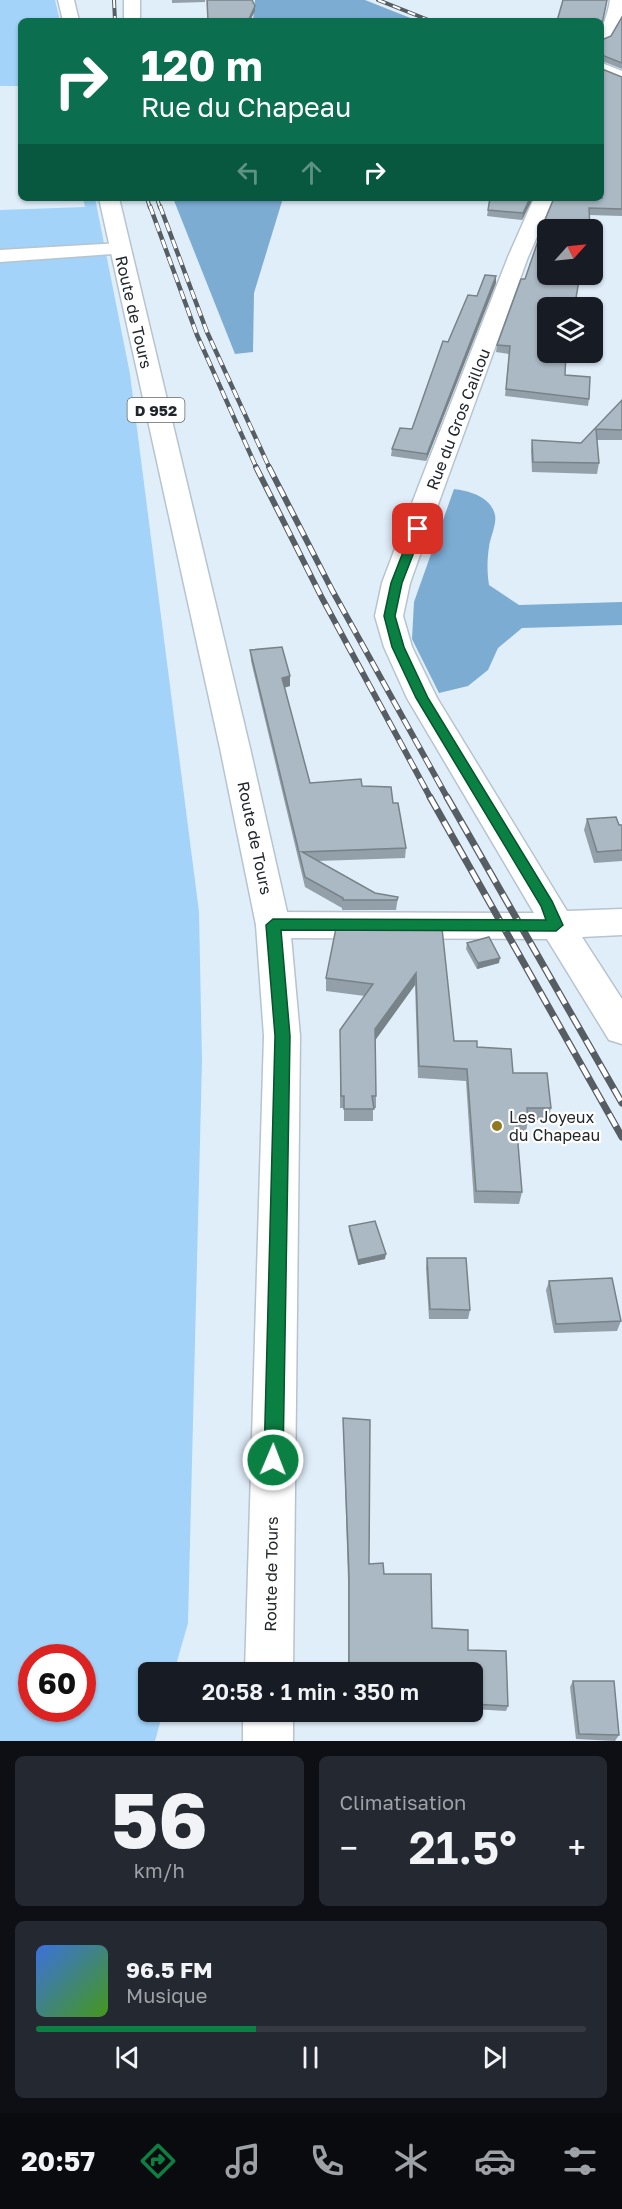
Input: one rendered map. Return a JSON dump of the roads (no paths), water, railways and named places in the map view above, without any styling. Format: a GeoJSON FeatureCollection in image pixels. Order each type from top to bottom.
{"type":"FeatureCollection","features":[{"type":"Feature","properties":{"kind":"street"},"geometry":{"type":"LineString","coordinates":[[66,0],[70,18]]}},
{"type":"Feature","properties":{"kind":"street"},"geometry":{"type":"LineString","coordinates":[[132,0],[132,18]]}},
{"type":"Feature","properties":{"kind":"street"},"geometry":{"type":"LineString","coordinates":[[604,35],[616,14],[618,0]]}},
{"type":"Feature","properties":{"kind":"street"},"geometry":{"type":"LineString","coordinates":[[604,69],[622,76]]}},
{"type":"Feature","properties":{"kind":"street","name":"Route de Tours"},"geometry":{"type":"LineString","coordinates":[[110,201],[233,737],[273,925],[282,1036],[269,1662]]}},
{"type":"Feature","properties":{"kind":"street","name":"Rue du Gros Caillou"},"geometry":{"type":"LineString","coordinates":[[543,201],[518,257],[432,485],[396,583],[389,616],[398,647],[422,698],[547,905],[556,925],[622,1029]]}},
{"type":"Feature","properties":{"kind":"street"},"geometry":{"type":"LineString","coordinates":[[0,256],[120,249]]}},
{"type":"Feature","properties":{"kind":"street"},"geometry":{"type":"LineString","coordinates":[[273,925],[556,925],[622,922]]}},
{"type":"Feature","properties":{"kind":"street"},"geometry":{"type":"LineString","coordinates":[[268,1722],[268,1741]]}},
{"type":"Feature","properties":{"kind":"railway"},"geometry":{"type":"LineString","coordinates":[[114,0],[115,18]]}},
{"type":"Feature","properties":{"kind":"railway"},"geometry":{"type":"LineString","coordinates":[[378,0],[423,18]]}},
{"type":"Feature","properties":{"kind":"railway"},"geometry":{"type":"LineString","coordinates":[[148,201],[150,208]]}},
{"type":"Feature","properties":{"kind":"railway"},"geometry":{"type":"LineString","coordinates":[[158,201],[160,208]]}},
{"type":"Feature","properties":{"kind":"railway"},"geometry":{"type":"LineString","coordinates":[[150,206],[197,335],[257,469]]}},
{"type":"Feature","properties":{"kind":"railway"},"geometry":{"type":"LineString","coordinates":[[160,206],[207,332],[270,469]]}},
{"type":"Feature","properties":{"kind":"railway"},"geometry":{"type":"LineString","coordinates":[[257,469],[322,598],[431,799]]}},
{"type":"Feature","properties":{"kind":"railway"},"geometry":{"type":"LineString","coordinates":[[270,469],[332,590],[448,799]]}},
{"type":"Feature","properties":{"kind":"railway"},"geometry":{"type":"LineString","coordinates":[[430,797],[622,1137]]}},
{"type":"Feature","properties":{"kind":"railway"},"geometry":{"type":"LineString","coordinates":[[447,797],[622,1103]]}},
{"type":"Feature","properties":{"kind":"place","name":"Les Joyeux du Chapeau"},"geometry":{"type":"Point","coordinates":[497,1126]}}]}
